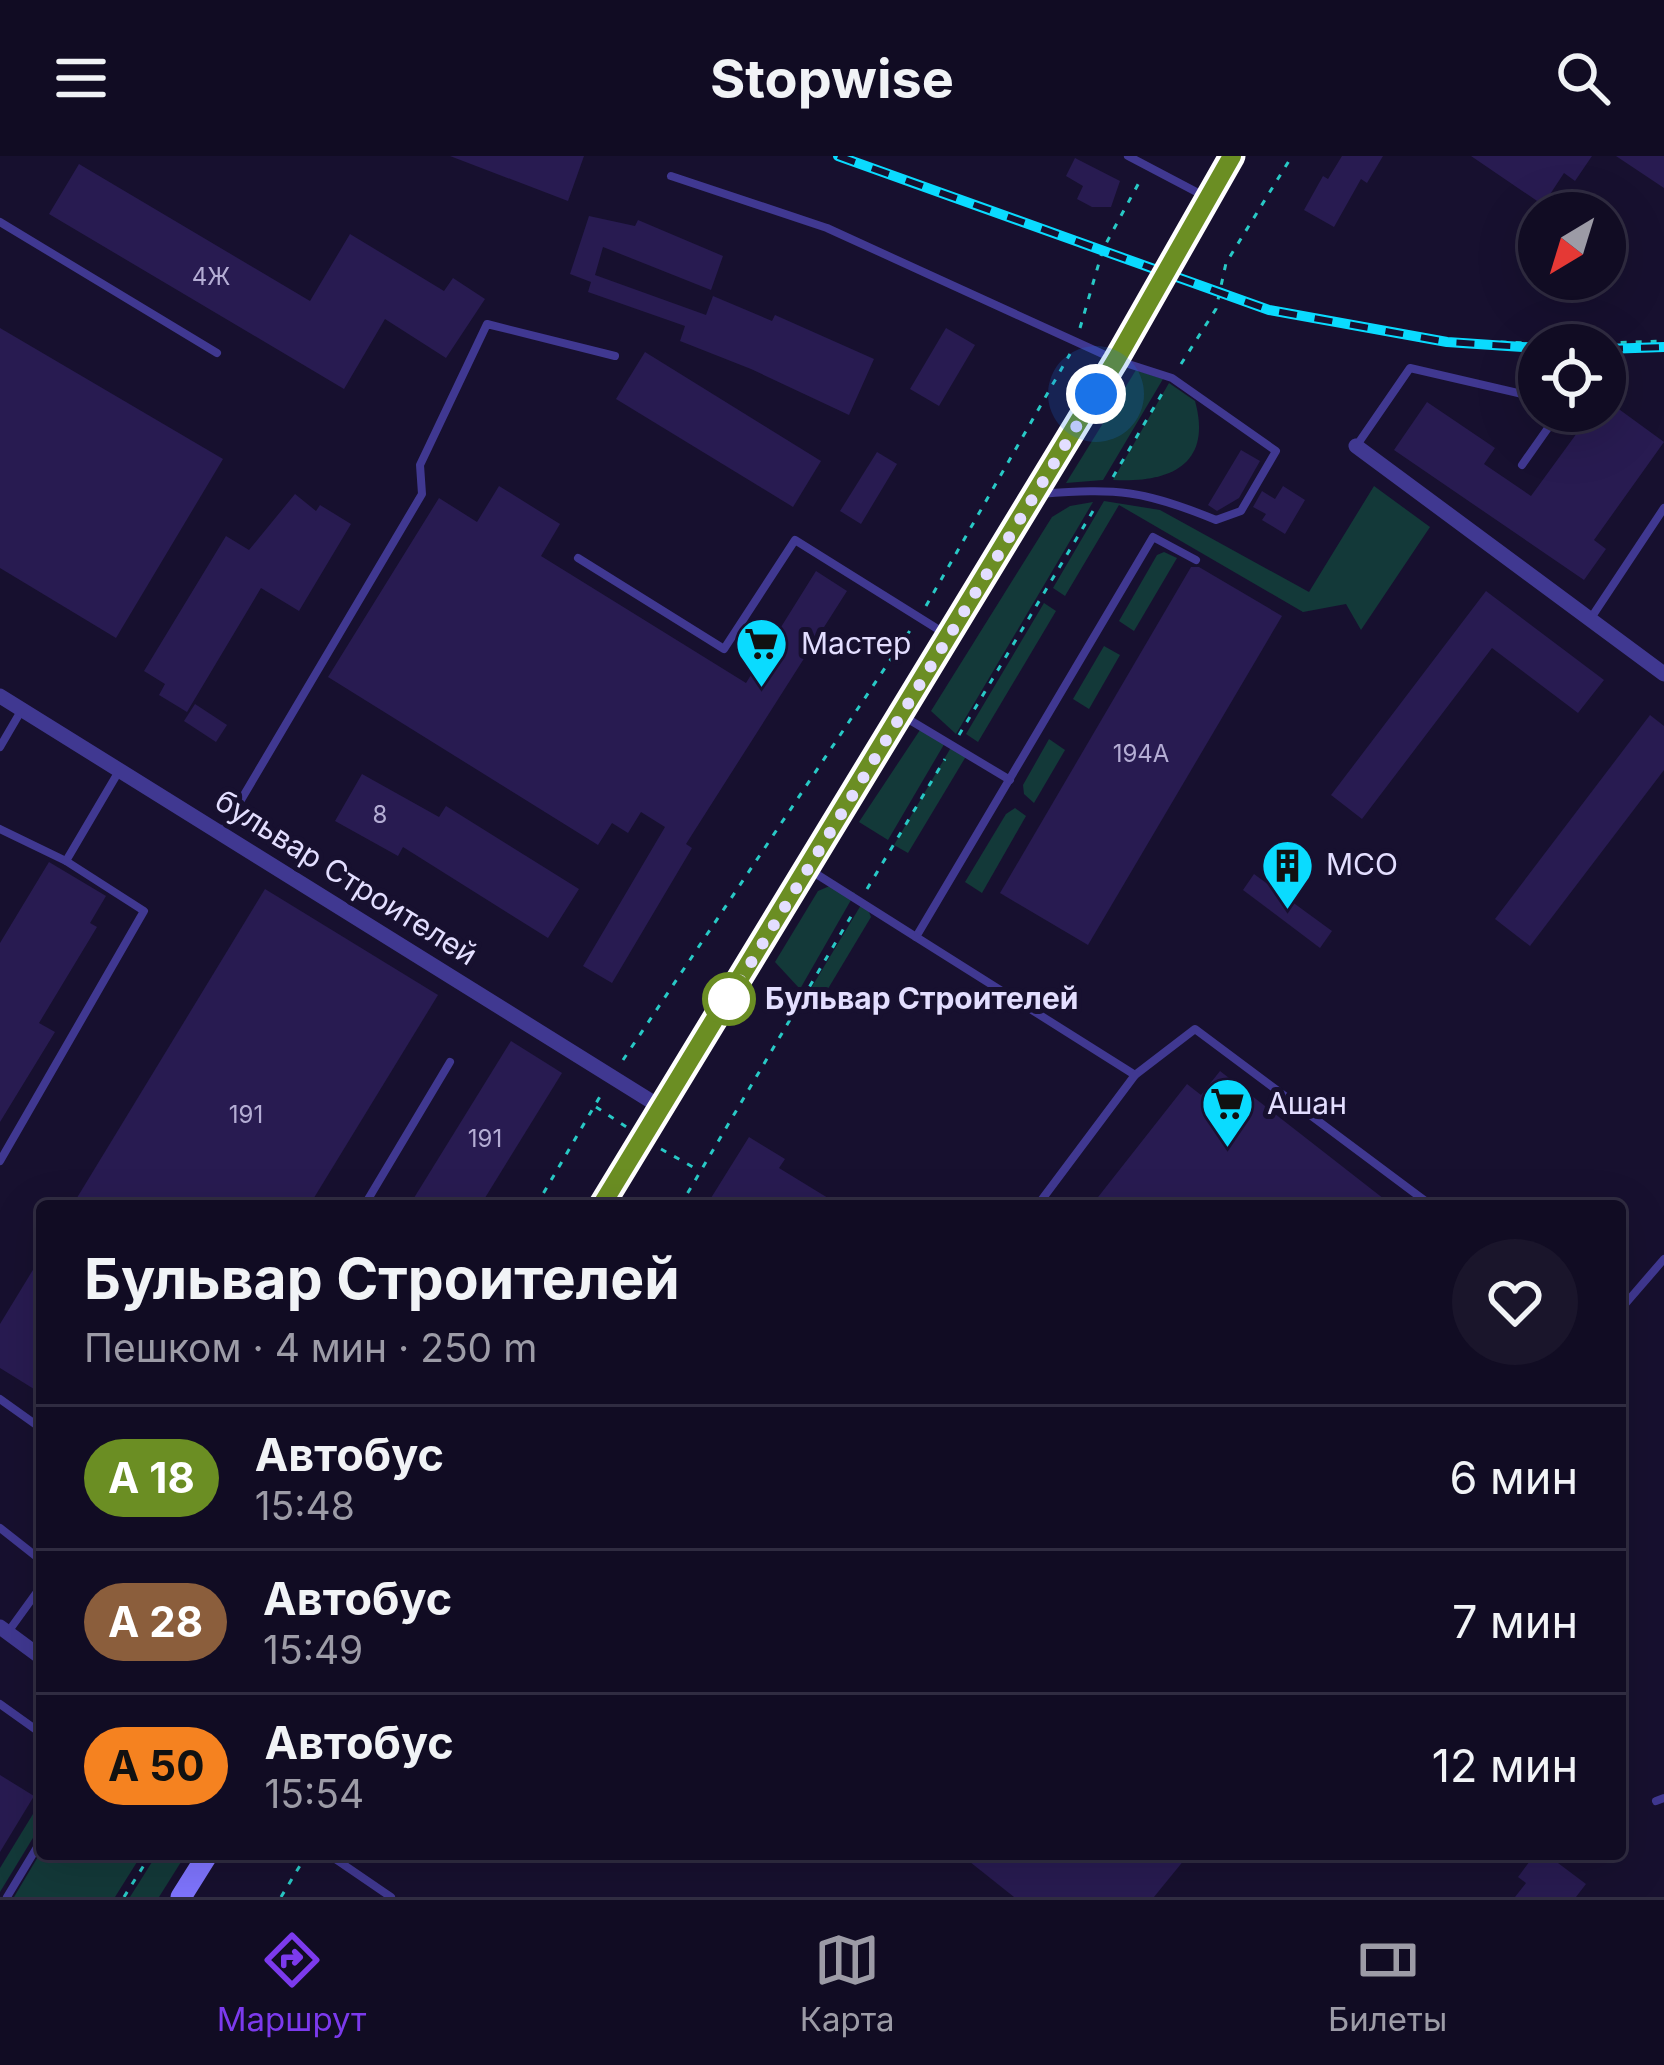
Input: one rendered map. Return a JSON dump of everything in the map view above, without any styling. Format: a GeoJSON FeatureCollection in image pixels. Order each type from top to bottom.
{"type":"FeatureCollection","features":[{"type":"Feature","properties":{"kind":"main road"},"geometry":{"type":"LineString","coordinates":[[606,1200],[950,637],[1232,156]]}},
{"type":"Feature","properties":{"kind":"main road"},"geometry":{"type":"LineString","coordinates":[[181,1897],[204,1860]]}},
{"type":"Feature","properties":{"kind":"street"},"geometry":{"type":"LineString","coordinates":[[1356,446],[1664,674]]}},
{"type":"Feature","properties":{"kind":"street","name":"бульвар Строителей"},"geometry":{"type":"LineString","coordinates":[[0,696],[662,1108]]}},
{"type":"Feature","properties":{"kind":"street"},"geometry":{"type":"LineString","coordinates":[[4,1630],[36,1654]]}},
{"type":"Feature","properties":{"kind":"lane"},"geometry":{"type":"LineString","coordinates":[[1128,156],[1208,198]]}},
{"type":"Feature","properties":{"kind":"lane"},"geometry":{"type":"LineString","coordinates":[[671,176],[827,227],[1116,360],[1172,378],[1276,451],[1241,511],[1216,520],[1158,496],[1105,489],[1034,494]]}},
{"type":"Feature","properties":{"kind":"lane"},"geometry":{"type":"LineString","coordinates":[[0,222],[217,352]]}},
{"type":"Feature","properties":{"kind":"lane"},"geometry":{"type":"LineString","coordinates":[[222,832],[422,494],[420,465],[487,324],[615,356]]}},
{"type":"Feature","properties":{"kind":"lane"},"geometry":{"type":"LineString","coordinates":[[1356,446],[1410,368],[1518,393]]}},
{"type":"Feature","properties":{"kind":"lane"},"geometry":{"type":"LineString","coordinates":[[1522,465],[1545,432]]}},
{"type":"Feature","properties":{"kind":"lane"},"geometry":{"type":"LineString","coordinates":[[1590,620],[1664,508]]}},
{"type":"Feature","properties":{"kind":"lane"},"geometry":{"type":"LineString","coordinates":[[916,938],[1153,537],[1196,560]]}},
{"type":"Feature","properties":{"kind":"lane"},"geometry":{"type":"LineString","coordinates":[[578,558],[724,649],[795,540],[950,637]]}},
{"type":"Feature","properties":{"kind":"lane"},"geometry":{"type":"LineString","coordinates":[[0,747],[21,709]]}},
{"type":"Feature","properties":{"kind":"lane"},"geometry":{"type":"LineString","coordinates":[[900,715],[1010,780]]}},
{"type":"Feature","properties":{"kind":"lane"},"geometry":{"type":"LineString","coordinates":[[66,861],[120,770]]}},
{"type":"Feature","properties":{"kind":"lane"},"geometry":{"type":"LineString","coordinates":[[0,829],[66,861],[144,911],[0,1161]]}},
{"type":"Feature","properties":{"kind":"lane"},"geometry":{"type":"LineString","coordinates":[[808,869],[1135,1075]]}},
{"type":"Feature","properties":{"kind":"lane"},"geometry":{"type":"LineString","coordinates":[[1041,1200],[1135,1075],[1195,1029],[1424,1200]]}},
{"type":"Feature","properties":{"kind":"lane"},"geometry":{"type":"LineString","coordinates":[[368,1200],[450,1062]]}},
{"type":"Feature","properties":{"kind":"lane"},"geometry":{"type":"LineString","coordinates":[[1626,1303],[1664,1259]]}},
{"type":"Feature","properties":{"kind":"lane"},"geometry":{"type":"LineString","coordinates":[[0,1399],[36,1425]]}},
{"type":"Feature","properties":{"kind":"lane"},"geometry":{"type":"LineString","coordinates":[[0,1528],[36,1556]]}},
{"type":"Feature","properties":{"kind":"lane"},"geometry":{"type":"LineString","coordinates":[[4,1630],[36,1593]]}},
{"type":"Feature","properties":{"kind":"lane"},"geometry":{"type":"LineString","coordinates":[[0,1704],[36,1730]]}},
{"type":"Feature","properties":{"kind":"lane"},"geometry":{"type":"LineString","coordinates":[[7,1897],[36,1849]]}},
{"type":"Feature","properties":{"kind":"lane"},"geometry":{"type":"LineString","coordinates":[[337,1860],[391,1897]]}},
{"type":"Feature","properties":{"kind":"path"},"geometry":{"type":"LineString","coordinates":[[684,1200],[1216,308],[1226,263],[1292,156]]}},
{"type":"Feature","properties":{"kind":"path"},"geometry":{"type":"LineString","coordinates":[[540,1200],[612,1077],[919,619],[1077,341],[1103,249],[1147,167]]}},
{"type":"Feature","properties":{"kind":"path"},"geometry":{"type":"LineString","coordinates":[[1220,293],[1269,311],[1384,332],[1584,344],[1664,341]]}},
{"type":"Feature","properties":{"kind":"path"},"geometry":{"type":"LineString","coordinates":[[124,1897],[147,1860]]}},
{"type":"Feature","properties":{"kind":"path"},"geometry":{"type":"LineString","coordinates":[[281,1897],[303,1860]]}},
{"type":"Feature","properties":{"kind":"green space"},"geometry":{"type":"Polygon","coordinates":[[[1136,370],[1163,379],[1103,480],[1066,483],[1136,370]]]}},
{"type":"Feature","properties":{"kind":"green space"},"geometry":{"type":"Polygon","coordinates":[[[1169,383],[1195,401],[1198,441],[1191,455],[1168,473],[1113,480],[1169,383]]]}},
{"type":"Feature","properties":{"kind":"green space"},"geometry":{"type":"Polygon","coordinates":[[[1374,486],[1430,527],[1361,630],[1346,604],[1303,612],[1119,505],[1065,596],[1053,588],[1104,501],[1160,510],[1309,592],[1374,486]]]}},
{"type":"Feature","properties":{"kind":"green space"},"geometry":{"type":"Polygon","coordinates":[[[1093,502],[956,734],[931,711],[1052,517],[1070,506],[1093,502]]]}},
{"type":"Feature","properties":{"kind":"green space"},"geometry":{"type":"Polygon","coordinates":[[[1164,552],[1177,558],[1134,631],[1119,621],[1157,555],[1164,552]]]}},
{"type":"Feature","properties":{"kind":"green space"},"geometry":{"type":"Polygon","coordinates":[[[1044,603],[1056,611],[978,742],[966,734],[1044,603]]]}},
{"type":"Feature","properties":{"kind":"green space"},"geometry":{"type":"Polygon","coordinates":[[[1104,646],[1120,655],[1089,709],[1073,699],[1104,646]]]}},
{"type":"Feature","properties":{"kind":"green space"},"geometry":{"type":"Polygon","coordinates":[[[920,730],[946,741],[888,840],[859,822],[920,730]]]}},
{"type":"Feature","properties":{"kind":"green space"},"geometry":{"type":"Polygon","coordinates":[[[1049,739],[1065,750],[1034,803],[1024,794],[1023,785],[1049,739]]]}},
{"type":"Feature","properties":{"kind":"green space"},"geometry":{"type":"Polygon","coordinates":[[[953,744],[968,753],[908,853],[894,845],[953,744]]]}},
{"type":"Feature","properties":{"kind":"green space"},"geometry":{"type":"Polygon","coordinates":[[[1015,808],[1026,816],[982,893],[965,882],[1006,814],[1015,808]]]}},
{"type":"Feature","properties":{"kind":"green space"},"geometry":{"type":"Polygon","coordinates":[[[832,885],[855,893],[800,989],[775,962],[818,891],[832,885]]]}},
{"type":"Feature","properties":{"kind":"green space"},"geometry":{"type":"Polygon","coordinates":[[[864,900],[871,917],[817,1007],[807,995],[864,900]]]}},
{"type":"Feature","properties":{"kind":"green space"},"geometry":{"type":"Polygon","coordinates":[[[33,1814],[36,1833],[0,1892],[0,1868],[33,1814]]]}},
{"type":"Feature","properties":{"kind":"green space"},"geometry":{"type":"Polygon","coordinates":[[[36,1860],[138,1860],[115,1897],[14,1897],[36,1860]]]}},
{"type":"Feature","properties":{"kind":"green space"},"geometry":{"type":"Polygon","coordinates":[[[153,1860],[182,1860],[159,1897],[130,1897],[153,1860]]]}},
{"type":"Feature","properties":{"kind":"building"},"geometry":{"type":"Polygon","coordinates":[[[450,156],[584,156],[568,201],[450,156]]]}},
{"type":"Feature","properties":{"kind":"building"},"geometry":{"type":"Polygon","coordinates":[[[1342,156],[1383,156],[1367,183],[1361,179],[1334,227],[1304,210],[1323,176],[1328,179],[1342,156]]]}},
{"type":"Feature","properties":{"kind":"building"},"geometry":{"type":"Polygon","coordinates":[[[1471,156],[1592,156],[1575,181],[1564,173],[1552,192],[1524,192],[1471,156]]]}},
{"type":"Feature","properties":{"kind":"building"},"geometry":{"type":"Polygon","coordinates":[[[1616,156],[1664,156],[1664,188],[1616,156]]]}},
{"type":"Feature","properties":{"kind":"building"},"geometry":{"type":"Polygon","coordinates":[[[1075,158],[1120,181],[1111,207],[1092,207],[1077,199],[1083,186],[1066,176],[1075,158]]]}},
{"type":"Feature","properties":{"kind":"building"},"geometry":{"type":"Polygon","coordinates":[[[79,164],[310,301],[350,234],[444,291],[453,278],[485,299],[446,358],[385,319],[344,389],[49,214],[79,164]]]}},
{"type":"Feature","properties":{"kind":"building"},"geometry":{"type":"Polygon","coordinates":[[[589,216],[635,226],[638,220],[723,256],[711,290],[603,247],[595,275],[706,315],[713,296],[772,321],[775,315],[874,359],[849,415],[680,341],[685,326],[588,292],[591,282],[570,274],[589,216]]]}},
{"type":"Feature","properties":{"kind":"building"},"geometry":{"type":"Polygon","coordinates":[[[0,328],[223,459],[116,638],[0,568],[0,328]]]}},
{"type":"Feature","properties":{"kind":"building"},"geometry":{"type":"Polygon","coordinates":[[[946,328],[975,345],[939,406],[910,389],[946,328]]]}},
{"type":"Feature","properties":{"kind":"building"},"geometry":{"type":"Polygon","coordinates":[[[645,352],[821,461],[793,507],[616,399],[645,352]]]}},
{"type":"Feature","properties":{"kind":"building"},"geometry":{"type":"Polygon","coordinates":[[[1427,402],[1495,448],[1484,464],[1531,496],[1578,432],[1626,432],[1626,414],[1664,442],[1594,540],[1606,549],[1584,580],[1394,450],[1427,402]]]}},
{"type":"Feature","properties":{"kind":"building"},"geometry":{"type":"Polygon","coordinates":[[[1241,450],[1260,461],[1239,498],[1217,511],[1208,505],[1241,450]]]}},
{"type":"Feature","properties":{"kind":"building"},"geometry":{"type":"Polygon","coordinates":[[[877,452],[897,464],[861,524],[840,511],[877,452]]]}},
{"type":"Feature","properties":{"kind":"building"},"geometry":{"type":"Polygon","coordinates":[[[499,486],[560,524],[541,556],[746,683],[816,571],[847,591],[686,844],[692,848],[612,983],[583,966],[665,827],[641,812],[628,833],[612,823],[598,845],[328,677],[439,498],[477,522],[499,486]]]}},
{"type":"Feature","properties":{"kind":"building"},"geometry":{"type":"Polygon","coordinates":[[[1283,486],[1305,500],[1285,534],[1262,520],[1266,514],[1253,507],[1262,491],[1275,499],[1283,486]]]}},
{"type":"Feature","properties":{"kind":"building"},"geometry":{"type":"Polygon","coordinates":[[[295,494],[316,511],[320,505],[351,524],[299,611],[261,588],[187,712],[159,695],[165,684],[144,671],[226,536],[249,550],[295,494]]]}},
{"type":"Feature","properties":{"kind":"building"},"geometry":{"type":"Polygon","coordinates":[[[1191,567],[1199,567],[1282,616],[1088,945],[1000,893],[1191,567]]]}},
{"type":"Feature","properties":{"kind":"building"},"geometry":{"type":"Polygon","coordinates":[[[1486,591],[1604,680],[1578,713],[1492,648],[1362,819],[1331,795],[1486,591]]]}},
{"type":"Feature","properties":{"kind":"building"},"geometry":{"type":"Polygon","coordinates":[[[195,704],[227,725],[216,742],[184,721],[195,704]]]}},
{"type":"Feature","properties":{"kind":"building"},"geometry":{"type":"Polygon","coordinates":[[[1650,715],[1664,726],[1664,770],[1530,946],[1495,919],[1650,715]]]}},
{"type":"Feature","properties":{"kind":"building"},"geometry":{"type":"Polygon","coordinates":[[[362,774],[439,817],[446,806],[579,889],[548,938],[403,847],[398,856],[335,821],[362,774]]]}},
{"type":"Feature","properties":{"kind":"building"},"geometry":{"type":"Polygon","coordinates":[[[49,862],[106,896],[90,923],[97,927],[39,1023],[55,1032],[0,1122],[0,943],[49,862]]]}},
{"type":"Feature","properties":{"kind":"building","name":"МСО"},"geometry":{"type":"Polygon","coordinates":[[[1254,874],[1332,931],[1320,948],[1243,890],[1254,874]]]}},
{"type":"Feature","properties":{"kind":"building"},"geometry":{"type":"Polygon","coordinates":[[[265,889],[438,995],[313,1200],[76,1200],[265,889]]]}},
{"type":"Feature","properties":{"kind":"building"},"geometry":{"type":"Polygon","coordinates":[[[511,1041],[562,1073],[484,1200],[413,1200],[511,1041]]]}},
{"type":"Feature","properties":{"kind":"building","name":"Ашан"},"geometry":{"type":"Polygon","coordinates":[[[1220,1071],[1385,1200],[1096,1200],[1187,1084],[1201,1095],[1220,1071]]]}},
{"type":"Feature","properties":{"kind":"building"},"geometry":{"type":"Polygon","coordinates":[[[749,1137],[785,1159],[779,1168],[831,1200],[710,1200],[749,1137]]]}},
{"type":"Feature","properties":{"kind":"building"},"geometry":{"type":"Polygon","coordinates":[[[36,1265],[36,1390],[0,1368],[0,1324],[36,1265]]]}},
{"type":"Feature","properties":{"kind":"building"},"geometry":{"type":"Polygon","coordinates":[[[0,1775],[34,1796],[0,1852],[0,1775]]]}},
{"type":"Feature","properties":{"kind":"building"},"geometry":{"type":"Polygon","coordinates":[[[968,1860],[1184,1860],[1154,1897],[1014,1897],[968,1860]]]}},
{"type":"Feature","properties":{"kind":"building"},"geometry":{"type":"Polygon","coordinates":[[[1531,1860],[1554,1860],[1586,1884],[1576,1897],[1515,1897],[1526,1883],[1518,1877],[1531,1860]]]}},
{"type":"Feature","properties":{"kind":"railway"},"geometry":{"type":"LineString","coordinates":[[838,156],[1269,310],[1447,342],[1518,347]]}},
{"type":"Feature","properties":{"kind":"railway"},"geometry":{"type":"LineString","coordinates":[[1626,348],[1664,347]]}},
{"type":"Feature","properties":{"kind":"bus line"},"geometry":{"type":"LineString","coordinates":[[605,1200],[950,637],[1232,156]]}},
{"type":"Feature","properties":{"kind":"place","name":"Мастер"},"geometry":{"type":"Point","coordinates":[762,690]}},
{"type":"Feature","properties":{"kind":"place","name":"МСО"},"geometry":{"type":"Point","coordinates":[1287,911]}},
{"type":"Feature","properties":{"kind":"place","name":"Бульвар Строителей"},"geometry":{"type":"Point","coordinates":[729,999]}},
{"type":"Feature","properties":{"kind":"place","name":"Ашан"},"geometry":{"type":"Point","coordinates":[1228,1150]}},
{"type":"Feature","properties":{"kind":"route"},"geometry":{"type":"LineString","coordinates":[[729,999],[1096,394]]}}]}
